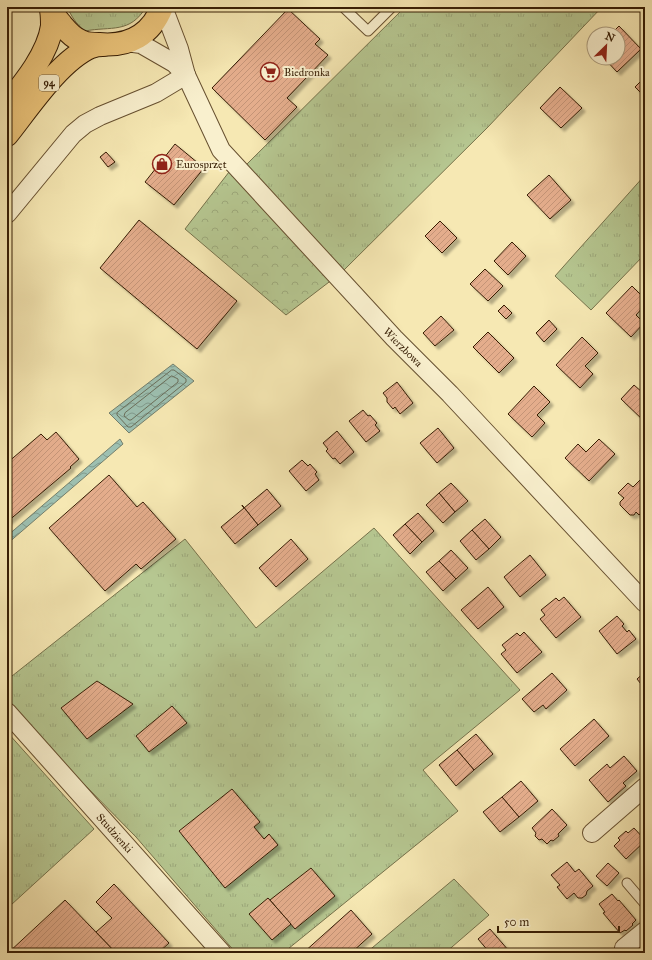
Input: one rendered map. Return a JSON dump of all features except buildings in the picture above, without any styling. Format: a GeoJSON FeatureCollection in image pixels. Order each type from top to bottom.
{"type":"FeatureCollection","features":[{"type":"Feature","properties":{"kind":"main road","name":"94"},"geometry":{"type":"LineString","coordinates":[[7,135],[54,76],[68,63],[82,52],[92,47],[126,42],[143,34],[151,26],[163,7]]}},
{"type":"Feature","properties":{"kind":"main road","name":"94"},"geometry":{"type":"LineString","coordinates":[[51,8],[66,29],[80,41],[103,45]]}},
{"type":"Feature","properties":{"kind":"main road","name":"94"},"geometry":{"type":"LineString","coordinates":[[7,104],[29,76],[46,46],[52,25],[51,8]]}},
{"type":"Feature","properties":{"kind":"street","name":"Wierzbowa"},"geometry":{"type":"LineString","coordinates":[[163,7],[179,49],[186,75],[221,150],[394,338],[450,394],[645,603]]}},
{"type":"Feature","properties":{"kind":"street","name":"Wierzbowa"},"geometry":{"type":"LineString","coordinates":[[126,42],[141,44],[174,63],[186,75]]}},
{"type":"Feature","properties":{"kind":"street"},"geometry":{"type":"LineString","coordinates":[[7,214],[73,134],[85,124],[113,109],[156,93],[186,75]]}},
{"type":"Feature","properties":{"kind":"street","name":"Studzienki"},"geometry":{"type":"LineString","coordinates":[[7,712],[222,953]]}},
{"type":"Feature","properties":{"kind":"street"},"geometry":{"type":"LineString","coordinates":[[592,832],[645,787]]}},
{"type":"Feature","properties":{"kind":"street"},"geometry":{"type":"LineString","coordinates":[[624,948],[645,931]]}},
{"type":"Feature","properties":{"kind":"lane"},"geometry":{"type":"LineString","coordinates":[[343,7],[368,30],[392,7]]}},
{"type":"Feature","properties":{"kind":"lane"},"geometry":{"type":"LineString","coordinates":[[627,883],[645,904]]}},
{"type":"Feature","properties":{"kind":"green space"},"geometry":{"type":"Polygon","coordinates":[[[67,7],[146,7],[140,16],[127,25],[85,31],[74,20],[67,7]]]}},
{"type":"Feature","properties":{"kind":"green space"},"geometry":{"type":"Polygon","coordinates":[[[405,7],[602,7],[487,128],[344,270],[245,166],[405,7]]]}},
{"type":"Feature","properties":{"kind":"green space"},"geometry":{"type":"Polygon","coordinates":[[[229,172],[333,279],[286,315],[185,229],[229,172]]]}},
{"type":"Feature","properties":{"kind":"green space"},"geometry":{"type":"Polygon","coordinates":[[[645,175],[645,254],[591,310],[555,276],[645,175]]]}},
{"type":"Feature","properties":{"kind":"green space"},"geometry":{"type":"Polygon","coordinates":[[[374,528],[520,690],[423,770],[458,811],[283,953],[236,953],[136,837],[78,778],[7,701],[7,680],[185,539],[256,628],[374,528]]]}},
{"type":"Feature","properties":{"kind":"green space"},"geometry":{"type":"Polygon","coordinates":[[[7,732],[94,829],[11,905],[7,900],[7,732]]]}},
{"type":"Feature","properties":{"kind":"green space"},"geometry":{"type":"Polygon","coordinates":[[[454,879],[489,915],[445,953],[366,953],[454,879]]]}},
{"type":"Feature","properties":{"kind":"water"},"geometry":{"type":"Polygon","coordinates":[[[173,364],[194,381],[129,433],[109,413],[173,364]]]}},
{"type":"Feature","properties":{"kind":"water"},"geometry":{"type":"Polygon","coordinates":[[[120,439],[123,444],[7,544],[7,536],[120,439]]]}},
{"type":"Feature","properties":{"kind":"place","name":"Biedronka"},"geometry":{"type":"Point","coordinates":[270,72]}},
{"type":"Feature","properties":{"kind":"place","name":"Eurosprzęt"},"geometry":{"type":"Point","coordinates":[162,164]}}]}
